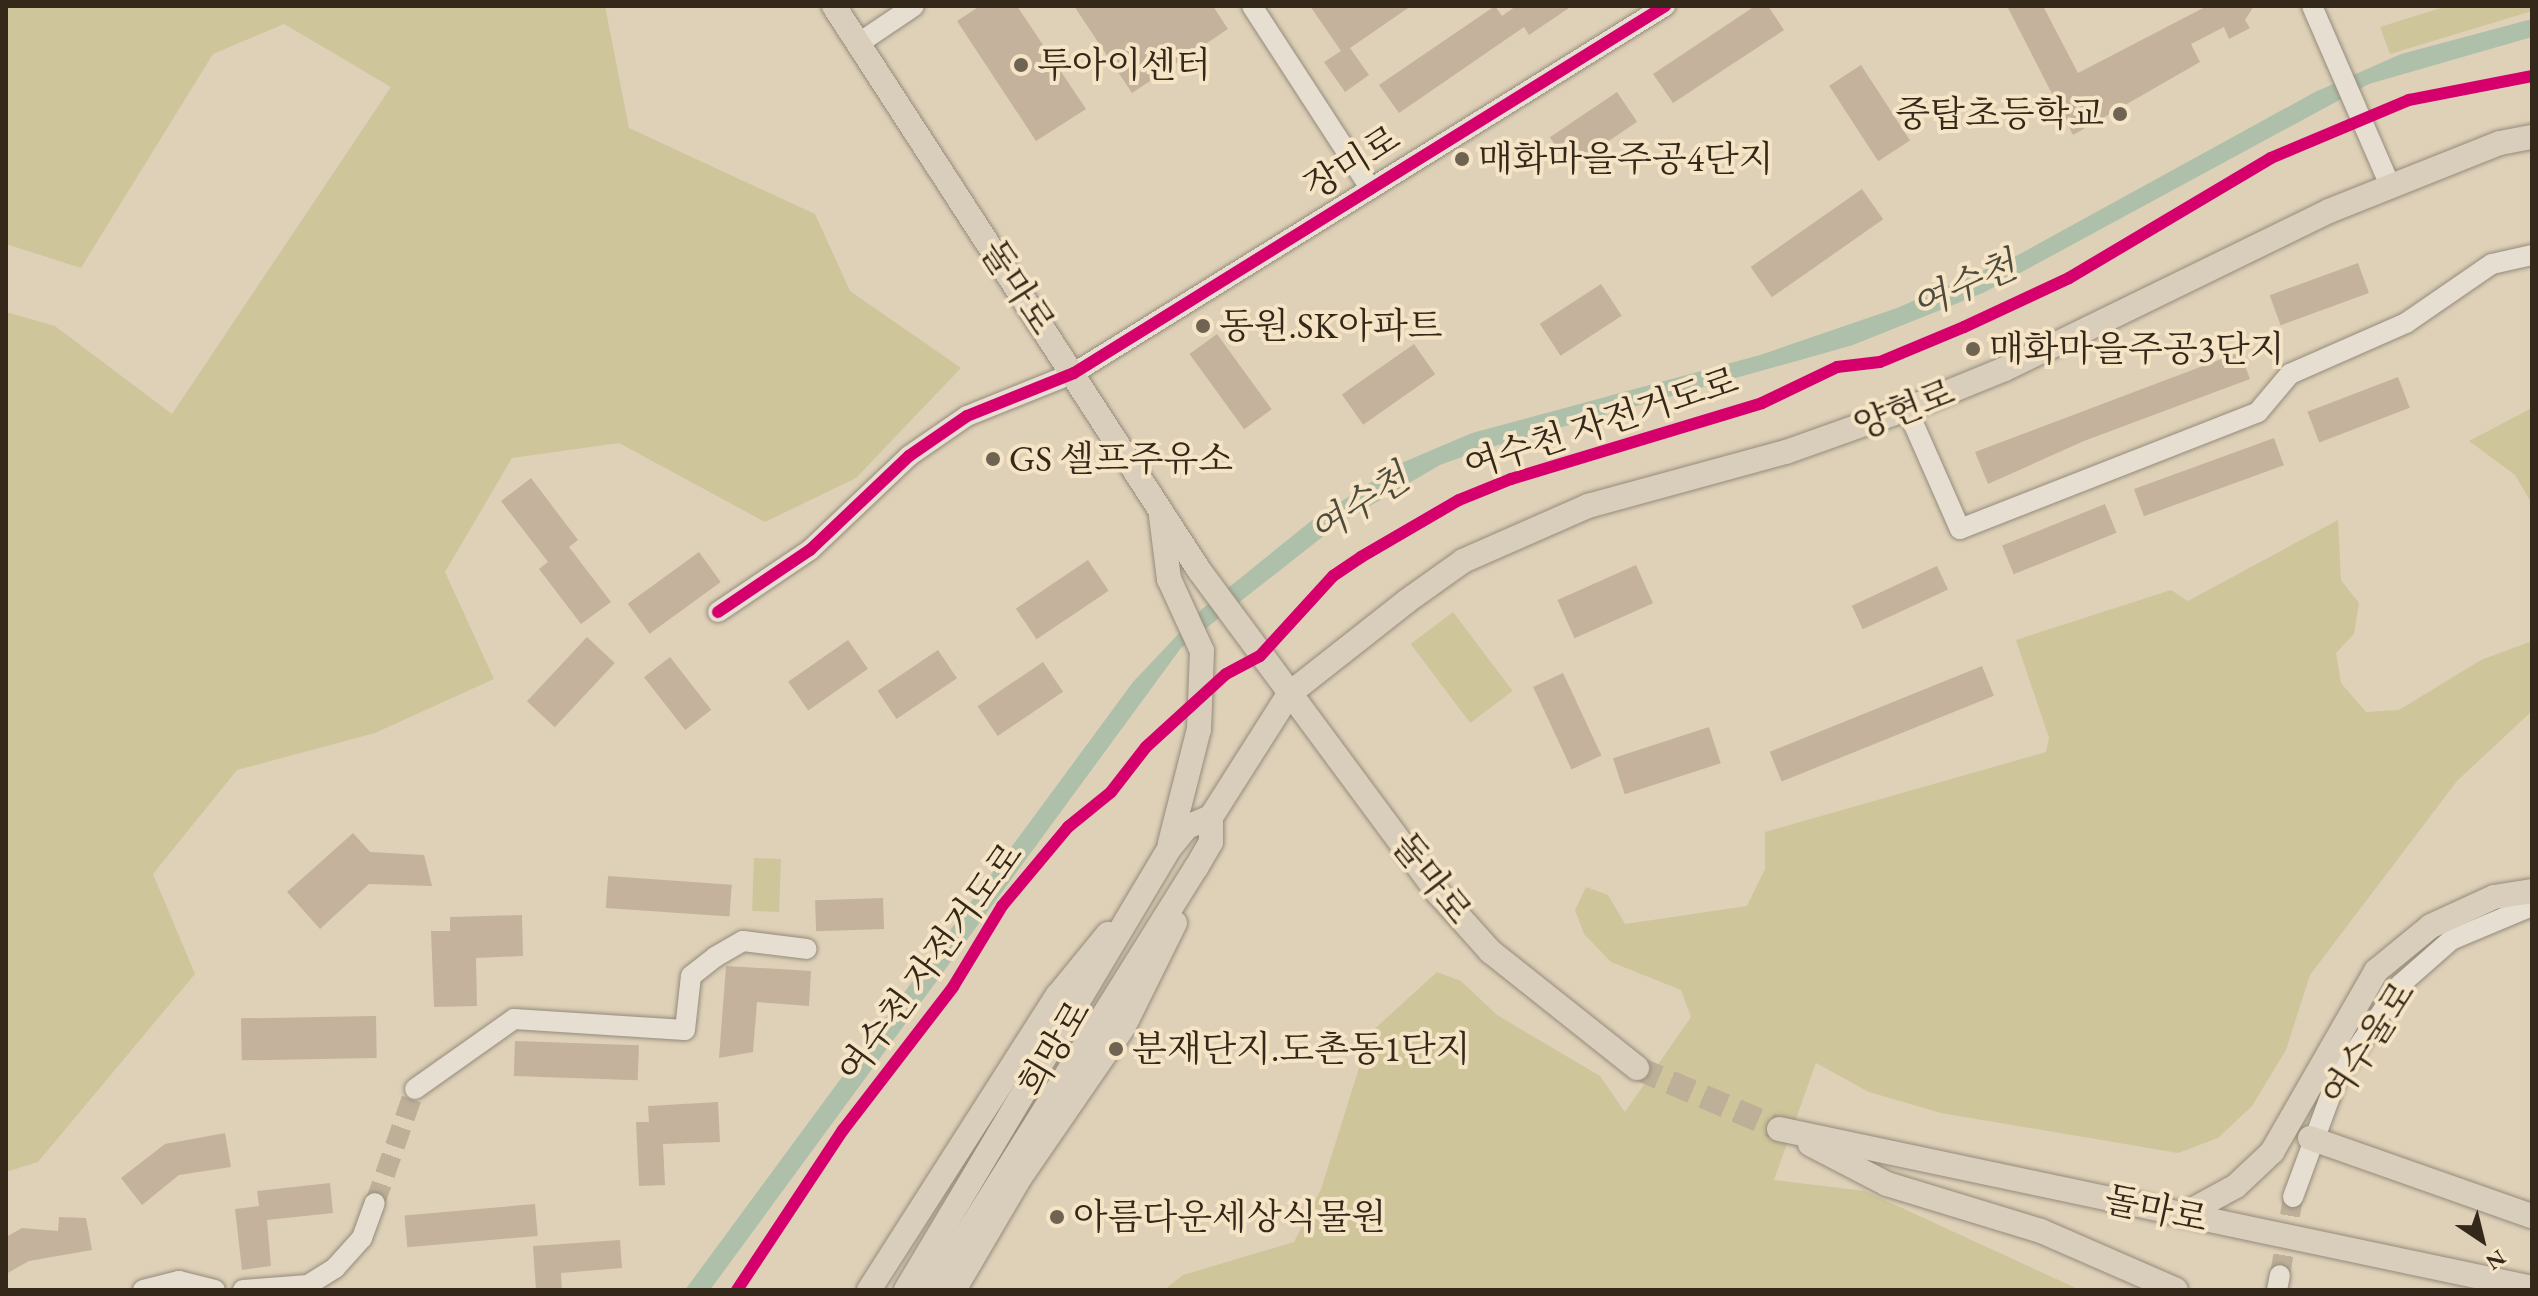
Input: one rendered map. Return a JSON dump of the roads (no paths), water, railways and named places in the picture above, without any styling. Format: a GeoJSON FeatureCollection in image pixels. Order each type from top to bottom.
{"type":"FeatureCollection","features":[{"type":"Feature","properties":{"kind":"main road","name":"돌마로"},"geometry":{"type":"LineString","coordinates":[[834,6],[1199,570],[1438,893],[1490,951],[1637,1068]]}},
{"type":"Feature","properties":{"kind":"main road","name":"양현로"},"geometry":{"type":"LineString","coordinates":[[1289,694],[1463,561],[1588,506],[1786,452],[1907,409],[2005,369],[2329,211],[2500,143],[2532,137]]}},
{"type":"Feature","properties":{"kind":"main road"},"geometry":{"type":"LineString","coordinates":[[1160,509],[1169,579],[1202,651],[1199,729],[1169,849]]}},
{"type":"Feature","properties":{"kind":"main road","name":"희망로"},"geometry":{"type":"LineString","coordinates":[[932,1290],[1196,868],[1211,842],[1211,817],[1289,694]]}},
{"type":"Feature","properties":{"kind":"main road","name":"희망로"},"geometry":{"type":"LineString","coordinates":[[906,1290],[1169,849],[1187,827],[1211,817]]}},
{"type":"Feature","properties":{"kind":"main road"},"geometry":{"type":"LineString","coordinates":[[954,1290],[1019,1179],[1124,1026],[1169,939],[1196,868]]}},
{"type":"Feature","properties":{"kind":"main road"},"geometry":{"type":"LineString","coordinates":[[869,1290],[1058,995],[1150,882]]}},
{"type":"Feature","properties":{"kind":"main road"},"geometry":{"type":"LineString","coordinates":[[2183,1215],[2236,1186],[2272,1152],[2376,971],[2431,926],[2494,897],[2532,891]]}},
{"type":"Feature","properties":{"kind":"main road","name":"돌마로"},"geometry":{"type":"LineString","coordinates":[[2176,1290],[2041,1231],[1887,1184],[1779,1129],[2532,1288]]}},
{"type":"Feature","properties":{"kind":"main road"},"geometry":{"type":"LineString","coordinates":[[2310,1138],[2532,1216]]}},
{"type":"Feature","properties":{"kind":"street"},"geometry":{"type":"LineString","coordinates":[[859,43],[914,6]]}},
{"type":"Feature","properties":{"kind":"street"},"geometry":{"type":"LineString","coordinates":[[1252,6],[1369,186]]}},
{"type":"Feature","properties":{"kind":"street","name":"장미로"},"geometry":{"type":"LineString","coordinates":[[718,612],[810,550],[909,456],[967,416],[1074,373],[1369,186],[1665,6]]}},
{"type":"Feature","properties":{"kind":"street"},"geometry":{"type":"LineString","coordinates":[[2312,6],[2391,188]]}},
{"type":"Feature","properties":{"kind":"street"},"geometry":{"type":"LineString","coordinates":[[1907,409],[1960,529],[2258,412],[2290,374],[2406,323],[2492,264],[2532,255]]}},
{"type":"Feature","properties":{"kind":"street","name":"여수울로"},"geometry":{"type":"LineString","coordinates":[[2293,1197],[2310,1138],[2337,1078],[2401,984],[2451,940],[2532,906]]}},
{"type":"Feature","properties":{"kind":"street"},"geometry":{"type":"LineString","coordinates":[[415,1089],[514,1019],[685,1030],[691,976],[715,957],[743,941],[807,949]]}},
{"type":"Feature","properties":{"kind":"street"},"geometry":{"type":"LineString","coordinates":[[243,1290],[308,1285],[335,1268],[362,1238],[375,1203]]}},
{"type":"Feature","properties":{"kind":"street"},"geometry":{"type":"LineString","coordinates":[[143,1290],[179,1281],[215,1290]]}},
{"type":"Feature","properties":{"kind":"water","name":"여수천"},"geometry":{"type":"Polygon","coordinates":[[[2532,19],[2532,37],[2369,84],[1983,293],[1853,345],[1481,450],[1440,465],[1339,524],[1181,648],[710,1290],[685,1290],[1133,682],[1202,609],[1311,521],[1399,464],[1472,433],[1760,355],[1897,308],[2018,255],[2315,92],[2401,54],[2532,19]]]}},
{"type":"Feature","properties":{"kind":"tunnel"},"geometry":{"type":"LineString","coordinates":[[1637,1068],[1779,1129]]}},
{"type":"Feature","properties":{"kind":"tunnel"},"geometry":{"type":"LineString","coordinates":[[375,1203],[415,1089]]}},
{"type":"Feature","properties":{"kind":"tunnel"},"geometry":{"type":"LineString","coordinates":[[2280,1275],[2293,1197]]}},
{"type":"Feature","properties":{"kind":"place","name":"투아이센터"},"geometry":{"type":"Point","coordinates":[1021,65]}},
{"type":"Feature","properties":{"kind":"place","name":"중탑초등학교"},"geometry":{"type":"Point","coordinates":[2120,114]}},
{"type":"Feature","properties":{"kind":"place","name":"매화마을주공4단지"},"geometry":{"type":"Point","coordinates":[1462,159]}},
{"type":"Feature","properties":{"kind":"place","name":"동원.SK아파트"},"geometry":{"type":"Point","coordinates":[1203,326]}},
{"type":"Feature","properties":{"kind":"place","name":"매화마을주공3단지"},"geometry":{"type":"Point","coordinates":[1973,349]}},
{"type":"Feature","properties":{"kind":"place","name":"GS 셀프주유소"},"geometry":{"type":"Point","coordinates":[993,459]}},
{"type":"Feature","properties":{"kind":"place","name":"분재단지.도촌동1단지"},"geometry":{"type":"Point","coordinates":[1116,1049]}},
{"type":"Feature","properties":{"kind":"place","name":"아름다운세상식물원"},"geometry":{"type":"Point","coordinates":[1057,1217]}}]}
